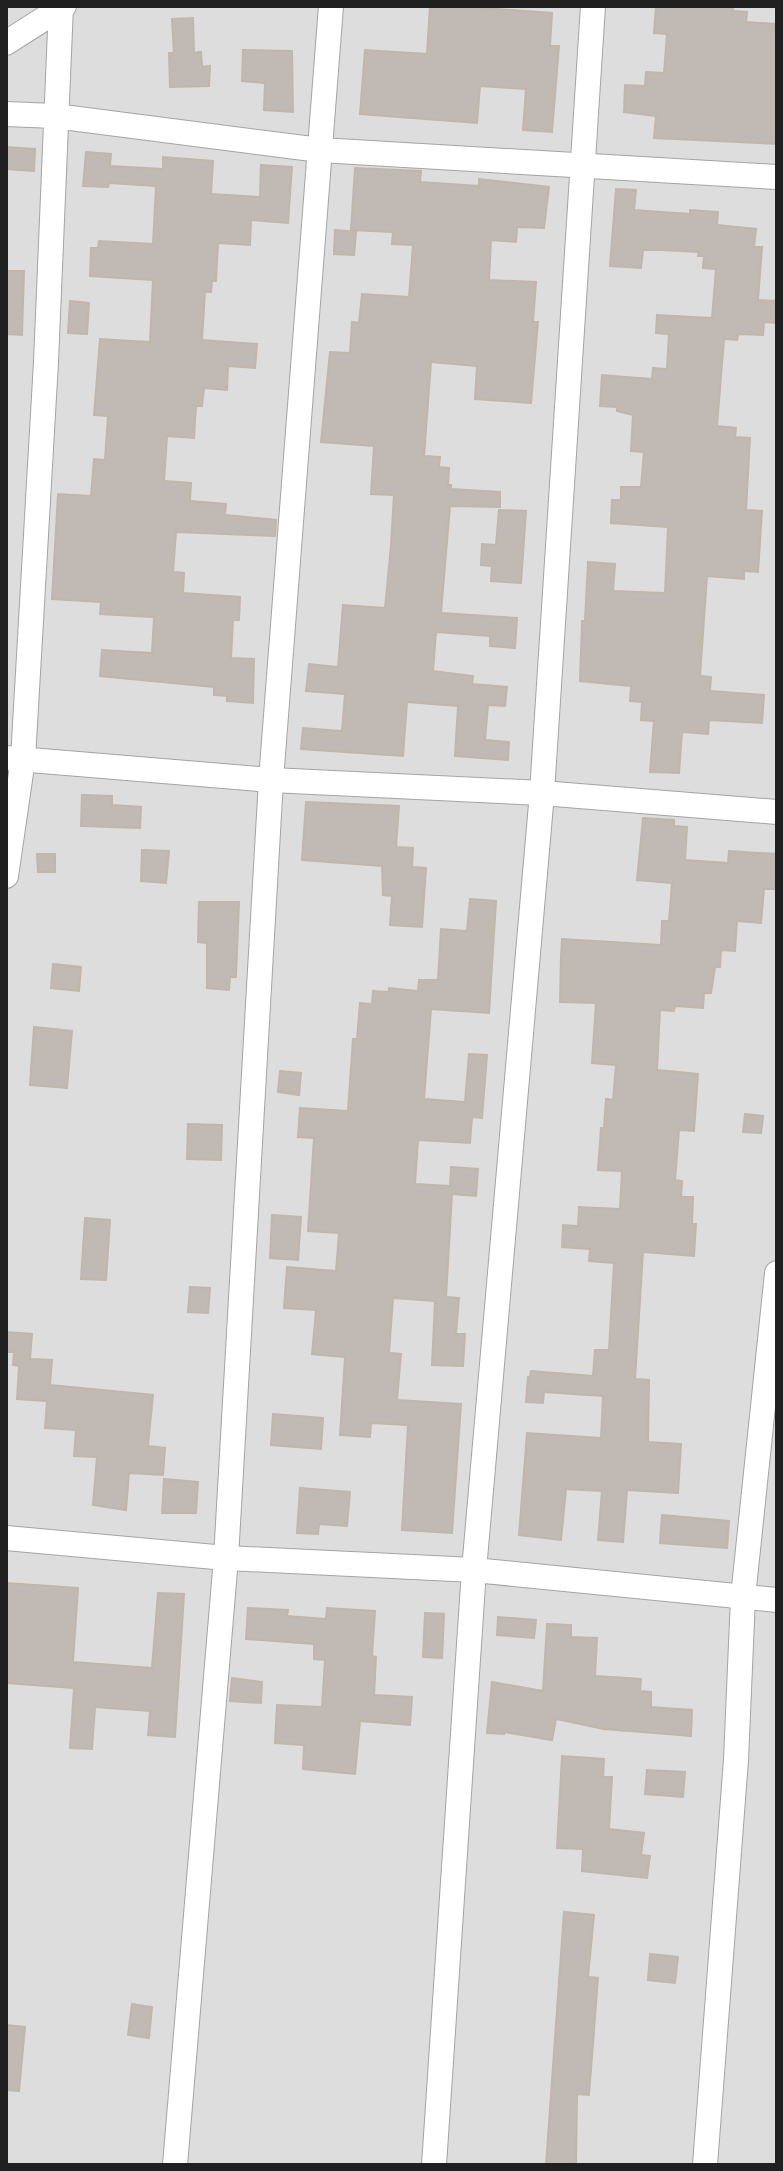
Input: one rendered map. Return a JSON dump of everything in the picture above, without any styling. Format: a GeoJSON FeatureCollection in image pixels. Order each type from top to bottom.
{"type":"FeatureCollection","features":[{"type":"Feature","properties":{"kind":"street"},"geometry":{"type":"LineString","coordinates":[[175,2165],[226,1558],[271,780],[331,6]]}},
{"type":"Feature","properties":{"kind":"street"},"geometry":{"type":"LineString","coordinates":[[434,2165],[474,1570],[542,793],[593,6]]}},
{"type":"Feature","properties":{"kind":"street"},"geometry":{"type":"LineString","coordinates":[[6,43],[62,7]]}},
{"type":"Feature","properties":{"kind":"street"},"geometry":{"type":"LineString","coordinates":[[6,876],[46,362],[62,7]]}},
{"type":"Feature","properties":{"kind":"street"},"geometry":{"type":"LineString","coordinates":[[6,114],[55,116],[320,150],[777,177]]}},
{"type":"Feature","properties":{"kind":"street"},"geometry":{"type":"LineString","coordinates":[[14,759],[271,780],[542,793],[777,812]]}},
{"type":"Feature","properties":{"kind":"street"},"geometry":{"type":"LineString","coordinates":[[705,2165],[735,1775],[743,1597],[777,1273]]}},
{"type":"Feature","properties":{"kind":"street"},"geometry":{"type":"LineString","coordinates":[[6,1538],[226,1558],[474,1570],[777,1600]]}},
{"type":"Feature","properties":{"kind":"shaded area"},"geometry":{"type":"Polygon","coordinates":[[[6,6],[777,6],[777,2165],[6,2165],[6,6]]]}},
{"type":"Feature","properties":{"kind":"building"},"geometry":{"type":"Polygon","coordinates":[[[430,6],[483,6],[552,13],[550,46],[559,46],[552,132],[523,130],[526,89],[480,86],[477,123],[360,114],[365,50],[427,54],[430,6]]]}},
{"type":"Feature","properties":{"kind":"building"},"geometry":{"type":"Polygon","coordinates":[[[656,6],[733,6],[733,11],[747,12],[746,22],[777,24],[777,144],[654,138],[656,116],[624,112],[625,85],[645,86],[646,72],[664,73],[667,34],[654,33],[656,6]]]}},
{"type":"Feature","properties":{"kind":"building"},"geometry":{"type":"Polygon","coordinates":[[[193,18],[194,53],[201,52],[202,67],[210,66],[209,86],[170,87],[169,53],[174,53],[172,19],[193,18]]]}},
{"type":"Feature","properties":{"kind":"building"},"geometry":{"type":"Polygon","coordinates":[[[243,50],[292,51],[293,112],[264,110],[265,83],[242,81],[243,50]]]}},
{"type":"Feature","properties":{"kind":"building"},"geometry":{"type":"Polygon","coordinates":[[[6,147],[35,149],[34,171],[6,169],[6,147]]]}},
{"type":"Feature","properties":{"kind":"building"},"geometry":{"type":"Polygon","coordinates":[[[86,152],[111,154],[110,166],[163,169],[163,157],[213,161],[211,194],[260,197],[261,165],[292,167],[288,223],[251,220],[250,245],[218,243],[216,281],[212,281],[211,292],[205,292],[202,340],[257,344],[255,368],[228,366],[227,390],[204,388],[202,406],[196,406],[194,438],[167,436],[164,481],[191,483],[190,501],[226,504],[225,515],[276,520],[275,536],[176,532],[173,572],[184,573],[183,593],[240,597],[239,620],[233,620],[231,658],[254,659],[253,703],[227,701],[227,696],[214,695],[214,687],[100,676],[102,650],[152,653],[154,617],[100,614],[101,602],[52,599],[58,494],[91,496],[94,459],[105,460],[108,416],[94,415],[100,339],[150,342],[153,280],[90,276],[91,248],[98,248],[99,241],[153,244],[156,186],[109,183],[108,187],[83,186],[86,152]]]}},
{"type":"Feature","properties":{"kind":"building"},"geometry":{"type":"Polygon","coordinates":[[[355,168],[421,171],[420,182],[479,186],[479,179],[549,187],[544,228],[517,227],[516,242],[491,240],[489,280],[536,282],[533,322],[538,322],[531,403],[475,399],[477,366],[431,362],[424,456],[440,457],[439,467],[449,468],[448,485],[451,489],[500,492],[500,507],[450,506],[441,613],[517,618],[515,648],[490,646],[490,636],[436,632],[433,671],[473,676],[472,684],[507,687],[505,706],[488,705],[485,740],[509,742],[508,760],[455,756],[458,706],[407,702],[403,756],[301,749],[303,728],[342,731],[345,694],[306,691],[309,664],[338,667],[343,605],[385,608],[391,545],[394,495],[371,494],[374,446],[321,442],[330,352],[350,353],[352,322],[359,323],[362,294],[409,297],[413,245],[392,244],[393,232],[351,230],[355,168]]]}},
{"type":"Feature","properties":{"kind":"building"},"geometry":{"type":"Polygon","coordinates":[[[616,189],[636,190],[634,210],[690,214],[690,210],[718,212],[717,225],[756,229],[754,247],[762,247],[758,300],[777,301],[777,323],[764,322],[763,335],[738,334],[737,340],[724,339],[717,426],[736,428],[735,437],[750,438],[746,510],[762,511],[758,572],[744,571],[744,579],[707,576],[700,676],[711,677],[710,691],[764,695],[762,723],[709,720],[708,734],[682,732],[679,773],[650,772],[654,721],[641,720],[642,702],[630,701],[631,686],[580,681],[582,621],[585,621],[588,562],[615,564],[613,591],[665,593],[668,527],[611,523],[612,500],[621,500],[621,487],[641,487],[644,452],[631,451],[633,415],[617,411],[617,407],[600,406],[602,375],[652,379],[653,368],[667,369],[669,334],[656,333],[657,315],[712,318],[716,269],[703,268],[704,256],[698,256],[699,252],[662,250],[643,250],[641,268],[610,266],[616,189]]]}},
{"type":"Feature","properties":{"kind":"building"},"geometry":{"type":"Polygon","coordinates":[[[335,230],[356,232],[354,255],[334,254],[335,230]]]}},
{"type":"Feature","properties":{"kind":"building"},"geometry":{"type":"Polygon","coordinates":[[[6,271],[24,271],[22,335],[6,334],[6,271]]]}},
{"type":"Feature","properties":{"kind":"building"},"geometry":{"type":"Polygon","coordinates":[[[70,301],[89,303],[87,334],[68,333],[70,301]]]}},
{"type":"Feature","properties":{"kind":"building"},"geometry":{"type":"Polygon","coordinates":[[[499,510],[526,511],[521,583],[491,581],[492,566],[481,565],[482,544],[496,545],[499,510]]]}},
{"type":"Feature","properties":{"kind":"building"},"geometry":{"type":"Polygon","coordinates":[[[82,795],[112,796],[112,805],[141,807],[140,828],[81,826],[82,795]]]}},
{"type":"Feature","properties":{"kind":"building"},"geometry":{"type":"Polygon","coordinates":[[[306,802],[399,806],[396,847],[413,848],[412,867],[426,868],[422,927],[390,925],[392,896],[383,895],[382,866],[302,860],[306,802]]]}},
{"type":"Feature","properties":{"kind":"building"},"geometry":{"type":"Polygon","coordinates":[[[643,818],[674,820],[674,826],[687,827],[685,860],[728,863],[729,851],[777,854],[775,889],[764,889],[761,923],[737,921],[735,951],[721,950],[720,967],[715,967],[711,993],[704,993],[703,1008],[675,1006],[674,1011],[660,1010],[657,1070],[698,1074],[694,1131],[679,1130],[675,1180],[682,1181],[681,1197],[693,1197],[692,1224],[696,1224],[694,1256],[643,1252],[635,1379],[649,1380],[648,1442],[681,1444],[678,1493],[627,1490],[623,1542],[598,1540],[602,1491],[566,1489],[561,1540],[519,1535],[527,1433],[601,1438],[603,1396],[544,1392],[543,1403],[526,1402],[531,1371],[593,1376],[595,1350],[609,1350],[614,1263],[589,1261],[590,1249],[562,1247],[563,1225],[578,1226],[579,1207],[620,1209],[622,1171],[598,1170],[601,1128],[604,1128],[606,1099],[613,1100],[616,1065],[592,1063],[596,1003],[560,1002],[562,939],[661,945],[662,921],[669,921],[672,883],[637,880],[643,818]]]}},
{"type":"Feature","properties":{"kind":"building"},"geometry":{"type":"Polygon","coordinates":[[[142,850],[169,851],[166,883],[141,881],[142,850]]]}},
{"type":"Feature","properties":{"kind":"building"},"geometry":{"type":"Polygon","coordinates":[[[37,854],[55,854],[55,872],[38,872],[37,854]]]}},
{"type":"Feature","properties":{"kind":"building"},"geometry":{"type":"Polygon","coordinates":[[[470,899],[496,901],[489,1013],[431,1009],[424,1099],[465,1102],[469,1054],[487,1055],[482,1118],[472,1117],[470,1143],[418,1140],[415,1184],[450,1186],[451,1167],[478,1169],[476,1196],[452,1194],[446,1297],[459,1298],[456,1334],[465,1334],[463,1366],[432,1365],[435,1301],[393,1298],[389,1353],[401,1354],[397,1400],[461,1404],[452,1533],[402,1530],[408,1425],[371,1423],[370,1437],[340,1435],[345,1357],[312,1354],[316,1310],[284,1308],[287,1267],[336,1271],[339,1233],[308,1231],[314,1138],[298,1137],[300,1108],[348,1111],[353,1039],[357,1039],[360,1003],[372,1004],[373,991],[389,992],[389,988],[418,991],[419,980],[438,980],[441,929],[467,931],[470,899]]]}},
{"type":"Feature","properties":{"kind":"building"},"geometry":{"type":"Polygon","coordinates":[[[199,902],[239,902],[236,977],[230,977],[229,990],[207,988],[207,943],[198,942],[199,902]]]}},
{"type":"Feature","properties":{"kind":"building"},"geometry":{"type":"Polygon","coordinates":[[[53,964],[81,967],[79,991],[51,988],[53,964]]]}},
{"type":"Feature","properties":{"kind":"building"},"geometry":{"type":"Polygon","coordinates":[[[34,1027],[72,1031],[67,1088],[30,1085],[34,1027]]]}},
{"type":"Feature","properties":{"kind":"building"},"geometry":{"type":"Polygon","coordinates":[[[280,1071],[301,1073],[299,1095],[278,1092],[280,1071]]]}},
{"type":"Feature","properties":{"kind":"building"},"geometry":{"type":"Polygon","coordinates":[[[745,1114],[763,1116],[761,1133],[743,1132],[745,1114]]]}},
{"type":"Feature","properties":{"kind":"building"},"geometry":{"type":"Polygon","coordinates":[[[188,1124],[222,1125],[221,1160],[187,1159],[188,1124]]]}},
{"type":"Feature","properties":{"kind":"building"},"geometry":{"type":"Polygon","coordinates":[[[272,1215],[301,1217],[298,1260],[270,1258],[272,1215]]]}},
{"type":"Feature","properties":{"kind":"building"},"geometry":{"type":"Polygon","coordinates":[[[85,1218],[110,1220],[106,1280],[81,1279],[85,1218]]]}},
{"type":"Feature","properties":{"kind":"building"},"geometry":{"type":"Polygon","coordinates":[[[190,1287],[210,1288],[208,1313],[188,1312],[190,1287]]]}},
{"type":"Feature","properties":{"kind":"building"},"geometry":{"type":"Polygon","coordinates":[[[6,1332],[32,1334],[30,1359],[52,1360],[50,1385],[153,1395],[148,1446],[165,1448],[163,1475],[129,1473],[126,1510],[93,1505],[97,1457],[74,1456],[76,1430],[45,1428],[47,1401],[17,1399],[19,1366],[13,1365],[14,1352],[6,1352],[6,1332]]]}},
{"type":"Feature","properties":{"kind":"building"},"geometry":{"type":"Polygon","coordinates":[[[273,1414],[323,1418],[321,1449],[271,1445],[273,1414]]]}},
{"type":"Feature","properties":{"kind":"building"},"geometry":{"type":"Polygon","coordinates":[[[164,1479],[198,1482],[196,1513],[162,1513],[164,1479]]]}},
{"type":"Feature","properties":{"kind":"building"},"geometry":{"type":"Polygon","coordinates":[[[300,1488],[350,1492],[347,1526],[319,1524],[318,1534],[297,1533],[300,1488]]]}},
{"type":"Feature","properties":{"kind":"building"},"geometry":{"type":"Polygon","coordinates":[[[662,1515],[729,1521],[727,1548],[660,1543],[662,1515]]]}},
{"type":"Feature","properties":{"kind":"building"},"geometry":{"type":"Polygon","coordinates":[[[6,1583],[78,1588],[73,1662],[152,1668],[158,1593],[184,1594],[175,1737],[148,1735],[150,1711],[95,1707],[92,1749],[70,1748],[74,1688],[6,1683],[6,1583]]]}},
{"type":"Feature","properties":{"kind":"building"},"geometry":{"type":"Polygon","coordinates":[[[248,1608],[288,1610],[287,1616],[326,1619],[327,1608],[375,1611],[372,1656],[376,1657],[374,1695],[412,1697],[410,1725],[360,1721],[355,1774],[303,1769],[304,1745],[275,1743],[277,1705],[322,1707],[325,1660],[314,1659],[314,1644],[246,1639],[248,1608]]]}},
{"type":"Feature","properties":{"kind":"building"},"geometry":{"type":"Polygon","coordinates":[[[425,1613],[444,1614],[442,1658],[423,1657],[425,1613]]]}},
{"type":"Feature","properties":{"kind":"building"},"geometry":{"type":"Polygon","coordinates":[[[498,1617],[536,1620],[534,1638],[497,1635],[498,1617]]]}},
{"type":"Feature","properties":{"kind":"building"},"geometry":{"type":"Polygon","coordinates":[[[547,1624],[571,1625],[571,1637],[597,1638],[595,1676],[641,1679],[640,1691],[651,1692],[651,1707],[692,1710],[691,1736],[604,1729],[556,1719],[552,1740],[504,1732],[487,1733],[492,1682],[543,1691],[547,1624]]]}},
{"type":"Feature","properties":{"kind":"building"},"geometry":{"type":"Polygon","coordinates":[[[232,1678],[262,1682],[261,1703],[230,1701],[232,1678]]]}},
{"type":"Feature","properties":{"kind":"building"},"geometry":{"type":"Polygon","coordinates":[[[562,1756],[604,1759],[603,1777],[612,1777],[609,1829],[644,1833],[641,1855],[650,1856],[647,1878],[582,1871],[583,1849],[557,1848],[562,1756]]]}},
{"type":"Feature","properties":{"kind":"building"},"geometry":{"type":"Polygon","coordinates":[[[647,1770],[685,1772],[683,1797],[645,1794],[647,1770]]]}},
{"type":"Feature","properties":{"kind":"building"},"geometry":{"type":"Polygon","coordinates":[[[564,1912],[594,1915],[588,1977],[598,1978],[589,2095],[577,2094],[576,2165],[546,2165],[564,1912]]]}},
{"type":"Feature","properties":{"kind":"building"},"geometry":{"type":"Polygon","coordinates":[[[650,1954],[678,1957],[675,1983],[648,1980],[650,1954]]]}},
{"type":"Feature","properties":{"kind":"building"},"geometry":{"type":"Polygon","coordinates":[[[132,2004],[152,2007],[149,2038],[128,2035],[132,2004]]]}},
{"type":"Feature","properties":{"kind":"building"},"geometry":{"type":"Polygon","coordinates":[[[6,2025],[25,2027],[19,2091],[6,2090],[6,2025]]]}}]}
